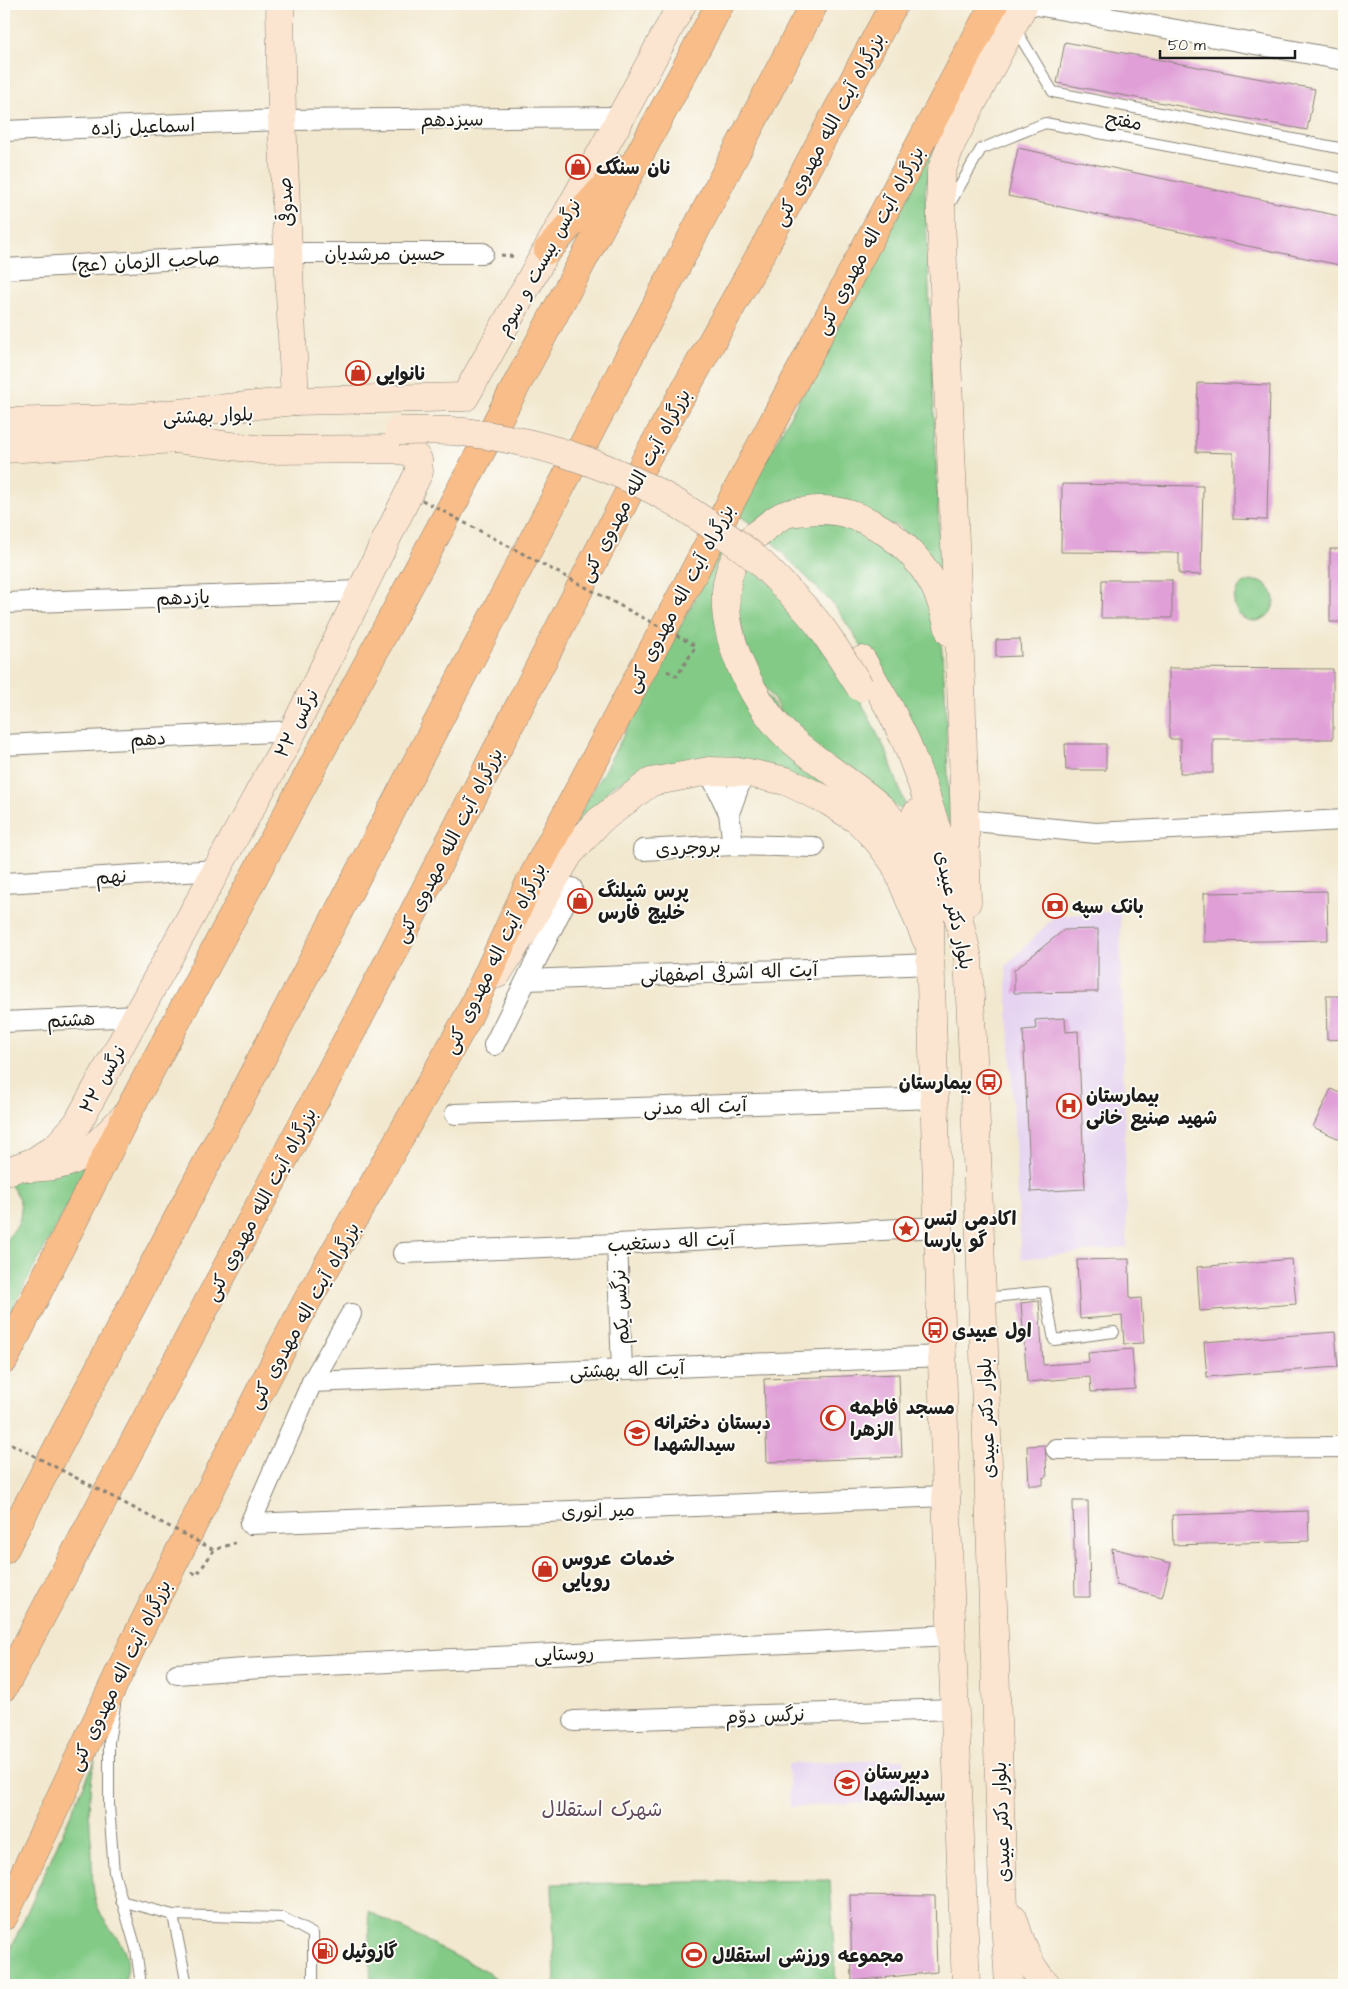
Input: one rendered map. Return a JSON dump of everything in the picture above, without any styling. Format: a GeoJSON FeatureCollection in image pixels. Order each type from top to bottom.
{"type":"FeatureCollection","features":[{"type":"Feature","properties":{"kind":"main road","name":"صدوقی"},"geometry":{"type":"LineString","coordinates":[[280,4],[282,120],[295,401]]}},
{"type":"Feature","properties":{"kind":"main road","name":"نرگس بیست و سوم"},"geometry":{"type":"LineString","coordinates":[[295,401],[465,397],[682,4]]}},
{"type":"Feature","properties":{"kind":"main road"},"geometry":{"type":"LineString","coordinates":[[4,1360],[127,1114],[386,633],[463,483],[720,4]]}},
{"type":"Feature","properties":{"kind":"main road"},"geometry":{"type":"LineString","coordinates":[[4,1550],[814,4]]}},
{"type":"Feature","properties":{"kind":"main road","name":"بزرگراه آیت الله مهدوی کنی"},"geometry":{"type":"LineString","coordinates":[[4,1687],[381,976],[646,459],[763,250],[894,4]]}},
{"type":"Feature","properties":{"kind":"main road"},"geometry":{"type":"LineString","coordinates":[[993,5],[995,58]]}},
{"type":"Feature","properties":{"kind":"main road","name":"بزرگراه آیت اله مهدوی کنی"},"geometry":{"type":"LineString","coordinates":[[4,1916],[190,1529],[298,1319],[467,1019],[529,884],[993,5]]}},
{"type":"Feature","properties":{"kind":"main road"},"geometry":{"type":"LineString","coordinates":[[968,958],[961,682],[941,218],[941,172],[952,142],[1018,14]]}},
{"type":"Feature","properties":{"kind":"main road"},"geometry":{"type":"LineString","coordinates":[[945,95],[995,58]]}},
{"type":"Feature","properties":{"kind":"main road"},"geometry":{"type":"LineString","coordinates":[[545,255],[648,138]]}},
{"type":"Feature","properties":{"kind":"main road"},"geometry":{"type":"LineString","coordinates":[[132,418],[295,401]]}},
{"type":"Feature","properties":{"kind":"main road","name":"بلوار بهشتی"},"geometry":{"type":"LineString","coordinates":[[4,422],[269,413],[405,422]]}},
{"type":"Feature","properties":{"kind":"main road","name":"بلوار بهشتی"},"geometry":{"type":"LineString","coordinates":[[4,449],[331,432],[405,422]]}},
{"type":"Feature","properties":{"kind":"main road","name":"بلوار دکتر عبیدی"},"geometry":{"type":"LineString","coordinates":[[405,422],[495,423],[550,434],[597,448],[651,471],[731,523],[767,551],[830,616],[862,660],[890,709],[907,744],[939,836],[968,958],[975,1098],[1003,1888],[1009,1985]]}},
{"type":"Feature","properties":{"kind":"main road","name":"بلوار دکتر عبیدی"},"geometry":{"type":"LineString","coordinates":[[405,422],[499,438],[544,448],[590,462],[644,484],[731,539],[762,564],[822,629],[860,687],[886,733],[908,786],[920,828],[931,906],[946,1496],[966,1985]]}},
{"type":"Feature","properties":{"kind":"main road","name":"نرگس ۲۲"},"geometry":{"type":"LineString","coordinates":[[7,1170],[35,1161],[57,1146],[77,1124],[293,731],[419,472],[418,460],[411,452],[393,449],[264,450],[176,439]]}},
{"type":"Feature","properties":{"kind":"main road"},"geometry":{"type":"LineString","coordinates":[[931,906],[906,844],[883,809],[811,757],[783,732],[758,702],[738,660],[727,620],[725,590],[737,557],[747,542],[783,515],[822,509],[855,516],[889,534],[914,556],[934,585],[947,620],[961,682]]}},
{"type":"Feature","properties":{"kind":"main road"},"geometry":{"type":"LineString","coordinates":[[467,1019],[525,930],[569,854],[599,821],[651,782],[709,771],[744,772],[786,780],[828,801],[858,821],[878,841],[895,864],[931,956]]}},
{"type":"Feature","properties":{"kind":"main road"},"geometry":{"type":"LineString","coordinates":[[7,1170],[58,1165],[74,1160],[88,1152],[127,1114]]}},
{"type":"Feature","properties":{"kind":"main road"},"geometry":{"type":"LineString","coordinates":[[1003,1888],[1019,1937],[1034,1973],[1047,1985]]}},
{"type":"Feature","properties":{"kind":"street"},"geometry":{"type":"LineString","coordinates":[[1031,4],[1344,60]]}},
{"type":"Feature","properties":{"kind":"street","name":"سیزدهم"},"geometry":{"type":"LineString","coordinates":[[282,120],[621,117]]}},
{"type":"Feature","properties":{"kind":"street","name":"اسماعیل زاده"},"geometry":{"type":"LineString","coordinates":[[4,131],[282,120]]}},
{"type":"Feature","properties":{"kind":"street","name":"حسین مرشدیان"},"geometry":{"type":"LineString","coordinates":[[288,253],[483,253]]}},
{"type":"Feature","properties":{"kind":"street","name":"صاحب الزمان (عج)"},"geometry":{"type":"LineString","coordinates":[[4,268],[288,253]]}},
{"type":"Feature","properties":{"kind":"street","name":"یازدهم"},"geometry":{"type":"LineString","coordinates":[[4,604],[362,591]]}},
{"type":"Feature","properties":{"kind":"street","name":"دهم"},"geometry":{"type":"LineString","coordinates":[[4,745],[293,731]]}},
{"type":"Feature","properties":{"kind":"street","name":"بروجردی"},"geometry":{"type":"LineString","coordinates":[[709,771],[729,813],[733,845]]}},
{"type":"Feature","properties":{"kind":"street","name":"بروجردی"},"geometry":{"type":"LineString","coordinates":[[729,813],[744,772]]}},
{"type":"Feature","properties":{"kind":"street"},"geometry":{"type":"LineString","coordinates":[[965,820],[1096,833],[1344,820]]}},
{"type":"Feature","properties":{"kind":"street","name":"بروجردی"},"geometry":{"type":"LineString","coordinates":[[643,850],[733,845],[814,847]]}},
{"type":"Feature","properties":{"kind":"street","name":"نهم"},"geometry":{"type":"LineString","coordinates":[[4,883],[218,870]]}},
{"type":"Feature","properties":{"kind":"street"},"geometry":{"type":"LineString","coordinates":[[494,1045],[572,888]]}},
{"type":"Feature","properties":{"kind":"street","name":"آیت اله اشرفی اصفهانی"},"geometry":{"type":"LineString","coordinates":[[527,980],[931,956]]}},
{"type":"Feature","properties":{"kind":"street","name":"هشتم"},"geometry":{"type":"LineString","coordinates":[[4,1022],[138,1016]]}},
{"type":"Feature","properties":{"kind":"street","name":"آیت اله مدنی"},"geometry":{"type":"LineString","coordinates":[[455,1114],[935,1098]]}},
{"type":"Feature","properties":{"kind":"street","name":"آیت اله دستغیب"},"geometry":{"type":"LineString","coordinates":[[403,1253],[938,1227]]}},
{"type":"Feature","properties":{"kind":"street","name":"نرگس یکم"},"geometry":{"type":"LineString","coordinates":[[617,1244],[622,1369]]}},
{"type":"Feature","properties":{"kind":"street"},"geometry":{"type":"LineString","coordinates":[[312,1382],[351,1314]]}},
{"type":"Feature","properties":{"kind":"street","name":"آیت اله بهشتی"},"geometry":{"type":"LineString","coordinates":[[312,1382],[942,1356]]}},
{"type":"Feature","properties":{"kind":"street","name":"میر انوری"},"geometry":{"type":"LineString","coordinates":[[312,1382],[250,1524],[946,1496]]}},
{"type":"Feature","properties":{"kind":"street"},"geometry":{"type":"LineString","coordinates":[[1056,1449],[1344,1447]]}},
{"type":"Feature","properties":{"kind":"street","name":"روستایی"},"geometry":{"type":"LineString","coordinates":[[177,1674],[264,1668],[952,1635]]}},
{"type":"Feature","properties":{"kind":"street","name":"نرگس دوّم"},"geometry":{"type":"LineString","coordinates":[[574,1721],[955,1709]]}},
{"type":"Feature","properties":{"kind":"lane","name":"مفتح"},"geometry":{"type":"LineString","coordinates":[[1018,14],[1053,92],[1344,149]]}},
{"type":"Feature","properties":{"kind":"lane","name":"مفتح"},"geometry":{"type":"LineString","coordinates":[[941,218],[980,149],[1045,123],[1344,178]]}},
{"type":"Feature","properties":{"kind":"lane"},"geometry":{"type":"LineString","coordinates":[[981,1298],[1046,1292],[1054,1340],[1114,1332]]}},
{"type":"Feature","properties":{"kind":"lane"},"geometry":{"type":"LineString","coordinates":[[119,1674],[109,1742],[109,1806],[114,1873],[136,1949],[141,1985]]}},
{"type":"Feature","properties":{"kind":"lane"},"geometry":{"type":"LineString","coordinates":[[121,1901],[173,1915],[283,1918],[314,1934],[313,1978],[310,1985]]}},
{"type":"Feature","properties":{"kind":"lane"},"geometry":{"type":"LineString","coordinates":[[173,1915],[187,1985]]}},
{"type":"Feature","properties":{"kind":"path"},"geometry":{"type":"LineString","coordinates":[[483,253],[545,255]]}},
{"type":"Feature","properties":{"kind":"path"},"geometry":{"type":"LineString","coordinates":[[422,500],[696,646],[677,676]]}},
{"type":"Feature","properties":{"kind":"path"},"geometry":{"type":"LineString","coordinates":[[4,1440],[214,1550]]}},
{"type":"Feature","properties":{"kind":"path"},"geometry":{"type":"LineString","coordinates":[[198,1575],[214,1550],[235,1543]]}},
{"type":"Feature","properties":{"kind":"shaded area","name":"بیمارستان شهید صنیع خانی"},"geometry":{"type":"Polygon","coordinates":[[[1120,911],[1127,1247],[1021,1259],[1006,966],[1055,916],[1120,911]]]}},
{"type":"Feature","properties":{"kind":"shaded area","name":"دبیرستان سیدالشهدا"},"geometry":{"type":"Polygon","coordinates":[[[904,1759],[906,1801],[790,1807],[788,1764],[904,1759]]]}},
{"type":"Feature","properties":{"kind":"green space"},"geometry":{"type":"Polygon","coordinates":[[[938,138],[925,191],[941,578],[897,525],[750,523],[737,514],[900,213],[938,138]]]}},
{"type":"Feature","properties":{"kind":"green space"},"geometry":{"type":"Polygon","coordinates":[[[820,521],[859,530],[911,567],[940,629],[945,690],[951,860],[896,698],[835,606],[767,537],[782,528],[820,521]]]}},
{"type":"Feature","properties":{"kind":"green space"},"geometry":{"type":"Polygon","coordinates":[[[723,546],[730,551],[720,641],[845,788],[834,792],[639,774],[613,785],[561,848],[620,742],[723,546]]]}},
{"type":"Feature","properties":{"kind":"green space"},"geometry":{"type":"Polygon","coordinates":[[[746,564],[770,583],[858,696],[887,753],[909,816],[799,737],[751,666],[735,602],[746,564]]]}},
{"type":"Feature","properties":{"kind":"green space"},"geometry":{"type":"Polygon","coordinates":[[[1250,581],[1258,581],[1265,584],[1271,590],[1274,601],[1271,612],[1265,618],[1258,621],[1250,621],[1243,618],[1237,612],[1234,605],[1234,597],[1237,590],[1243,584],[1250,581]]]}},
{"type":"Feature","properties":{"kind":"green space"},"geometry":{"type":"Polygon","coordinates":[[[96,1152],[4,1324],[4,1242],[17,1225],[21,1210],[17,1195],[5,1178],[96,1152]]]}},
{"type":"Feature","properties":{"kind":"green space"},"geometry":{"type":"Polygon","coordinates":[[[95,1760],[90,1786],[89,1809],[92,1878],[96,1902],[107,1924],[125,1951],[127,1972],[123,1985],[4,1985],[4,1964],[95,1760]]]}},
{"type":"Feature","properties":{"kind":"green space","name":"مجموعه ورزشی استقلال"},"geometry":{"type":"Polygon","coordinates":[[[830,1880],[836,1985],[555,1985],[552,1884],[830,1880]]]}},
{"type":"Feature","properties":{"kind":"green space"},"geometry":{"type":"Polygon","coordinates":[[[368,1911],[489,1973],[505,1985],[371,1985],[368,1911]]]}},
{"type":"Feature","properties":{"kind":"building"},"geometry":{"type":"Polygon","coordinates":[[[1065,42],[1315,89],[1307,130],[1057,83],[1065,42]]]}},
{"type":"Feature","properties":{"kind":"building"},"geometry":{"type":"Polygon","coordinates":[[[1018,148],[1344,217],[1344,266],[1008,196],[1018,148]]]}},
{"type":"Feature","properties":{"kind":"building"},"geometry":{"type":"Polygon","coordinates":[[[1198,383],[1270,385],[1267,520],[1233,519],[1233,453],[1196,452],[1198,383]]]}},
{"type":"Feature","properties":{"kind":"building"},"geometry":{"type":"Polygon","coordinates":[[[1062,484],[1203,486],[1201,575],[1179,574],[1179,553],[1061,552],[1062,484]]]}},
{"type":"Feature","properties":{"kind":"building"},"geometry":{"type":"Polygon","coordinates":[[[1330,549],[1344,549],[1344,622],[1330,622],[1330,549]]]}},
{"type":"Feature","properties":{"kind":"building"},"geometry":{"type":"Polygon","coordinates":[[[1102,580],[1172,580],[1172,618],[1101,618],[1102,580]]]}},
{"type":"Feature","properties":{"kind":"building"},"geometry":{"type":"Polygon","coordinates":[[[1020,639],[1021,656],[996,657],[996,640],[1020,639]]]}},
{"type":"Feature","properties":{"kind":"building"},"geometry":{"type":"Polygon","coordinates":[[[1169,668],[1333,669],[1333,739],[1213,739],[1213,773],[1180,773],[1181,739],[1169,739],[1169,668]]]}},
{"type":"Feature","properties":{"kind":"building"},"geometry":{"type":"Polygon","coordinates":[[[1065,744],[1106,744],[1106,770],[1066,770],[1065,744]]]}},
{"type":"Feature","properties":{"kind":"building"},"geometry":{"type":"Polygon","coordinates":[[[1327,891],[1328,940],[1204,942],[1204,893],[1327,891]]]}},
{"type":"Feature","properties":{"kind":"building"},"geometry":{"type":"Polygon","coordinates":[[[1098,929],[1098,992],[1014,993],[1014,970],[1064,930],[1098,929]]]}},
{"type":"Feature","properties":{"kind":"building"},"geometry":{"type":"Polygon","coordinates":[[[1326,996],[1344,996],[1344,1039],[1327,1040],[1326,996]]]}},
{"type":"Feature","properties":{"kind":"building"},"geometry":{"type":"Polygon","coordinates":[[[1065,1018],[1066,1032],[1078,1031],[1085,1189],[1031,1192],[1023,1030],[1036,1029],[1035,1020],[1065,1018]]]}},
{"type":"Feature","properties":{"kind":"building"},"geometry":{"type":"Polygon","coordinates":[[[1331,1089],[1344,1095],[1344,1141],[1313,1127],[1331,1089]]]}},
{"type":"Feature","properties":{"kind":"building"},"geometry":{"type":"Polygon","coordinates":[[[1129,1259],[1130,1299],[1141,1298],[1144,1343],[1124,1344],[1122,1316],[1080,1319],[1077,1260],[1129,1259]]]}},
{"type":"Feature","properties":{"kind":"building"},"geometry":{"type":"Polygon","coordinates":[[[1292,1259],[1296,1304],[1200,1311],[1197,1267],[1292,1259]]]}},
{"type":"Feature","properties":{"kind":"building"},"geometry":{"type":"Polygon","coordinates":[[[1039,1301],[1043,1365],[1089,1362],[1088,1353],[1132,1349],[1135,1389],[1091,1392],[1090,1377],[1027,1382],[1021,1303],[1039,1301]]]}},
{"type":"Feature","properties":{"kind":"building"},"geometry":{"type":"Polygon","coordinates":[[[1335,1332],[1338,1367],[1207,1377],[1204,1342],[1335,1332]]]}},
{"type":"Feature","properties":{"kind":"building","name":"مسجد فاطمه الزهرا"},"geometry":{"type":"Polygon","coordinates":[[[899,1374],[902,1457],[767,1462],[764,1379],[899,1374]]]}},
{"type":"Feature","properties":{"kind":"building"},"geometry":{"type":"Polygon","coordinates":[[[1045,1445],[1047,1477],[1043,1478],[1043,1485],[1029,1485],[1027,1446],[1045,1445]]]}},
{"type":"Feature","properties":{"kind":"building"},"geometry":{"type":"Polygon","coordinates":[[[1073,1501],[1088,1501],[1090,1597],[1075,1597],[1073,1501]]]}},
{"type":"Feature","properties":{"kind":"building"},"geometry":{"type":"Polygon","coordinates":[[[1308,1511],[1309,1541],[1173,1545],[1172,1515],[1308,1511]]]}},
{"type":"Feature","properties":{"kind":"building"},"geometry":{"type":"Polygon","coordinates":[[[1112,1548],[1171,1563],[1162,1597],[1116,1585],[1112,1548]]]}},
{"type":"Feature","properties":{"kind":"building"},"geometry":{"type":"Polygon","coordinates":[[[850,1895],[935,1896],[937,1972],[852,1981],[850,1895]]]}},
{"type":"Feature","properties":{"kind":"place","name":"نان سنگک"},"geometry":{"type":"Point","coordinates":[578,167]}},
{"type":"Feature","properties":{"kind":"place","name":"نانوایی"},"geometry":{"type":"Point","coordinates":[358,373]}},
{"type":"Feature","properties":{"kind":"place","name":"پرس شیلنگ خلیج فارس"},"geometry":{"type":"Point","coordinates":[580,901]}},
{"type":"Feature","properties":{"kind":"place","name":"بانک سپه"},"geometry":{"type":"Point","coordinates":[1055,906]}},
{"type":"Feature","properties":{"kind":"place","name":"بیمارستان"},"geometry":{"type":"Point","coordinates":[989,1082]}},
{"type":"Feature","properties":{"kind":"place","name":"بیمارستان شهید صنیع خانی"},"geometry":{"type":"Point","coordinates":[1069,1106]}},
{"type":"Feature","properties":{"kind":"place","name":"اکادمی لتس گو پارسا"},"geometry":{"type":"Point","coordinates":[906,1229]}},
{"type":"Feature","properties":{"kind":"place","name":"اول عبیدی"},"geometry":{"type":"Point","coordinates":[935,1330]}},
{"type":"Feature","properties":{"kind":"place","name":"مسجد فاطمه الزهرا"},"geometry":{"type":"Point","coordinates":[833,1418]}},
{"type":"Feature","properties":{"kind":"place","name":"دبستان دخترانه سیدالشهدا"},"geometry":{"type":"Point","coordinates":[637,1433]}},
{"type":"Feature","properties":{"kind":"place","name":"خدمات عروس رویایی"},"geometry":{"type":"Point","coordinates":[545,1569]}},
{"type":"Feature","properties":{"kind":"place","name":"دبیرستان سیدالشهدا"},"geometry":{"type":"Point","coordinates":[847,1783]}},
{"type":"Feature","properties":{"kind":"place","name":"گازوئیل"},"geometry":{"type":"Point","coordinates":[325,1951]}},
{"type":"Feature","properties":{"kind":"place","name":"مجموعه ورزشی استقلال"},"geometry":{"type":"Point","coordinates":[694,1955]}},
{"type":"Feature","properties":{"kind":"district","name":"شهرک استقلال"},"geometry":{"type":"Point","coordinates":[602,1809]}}]}
